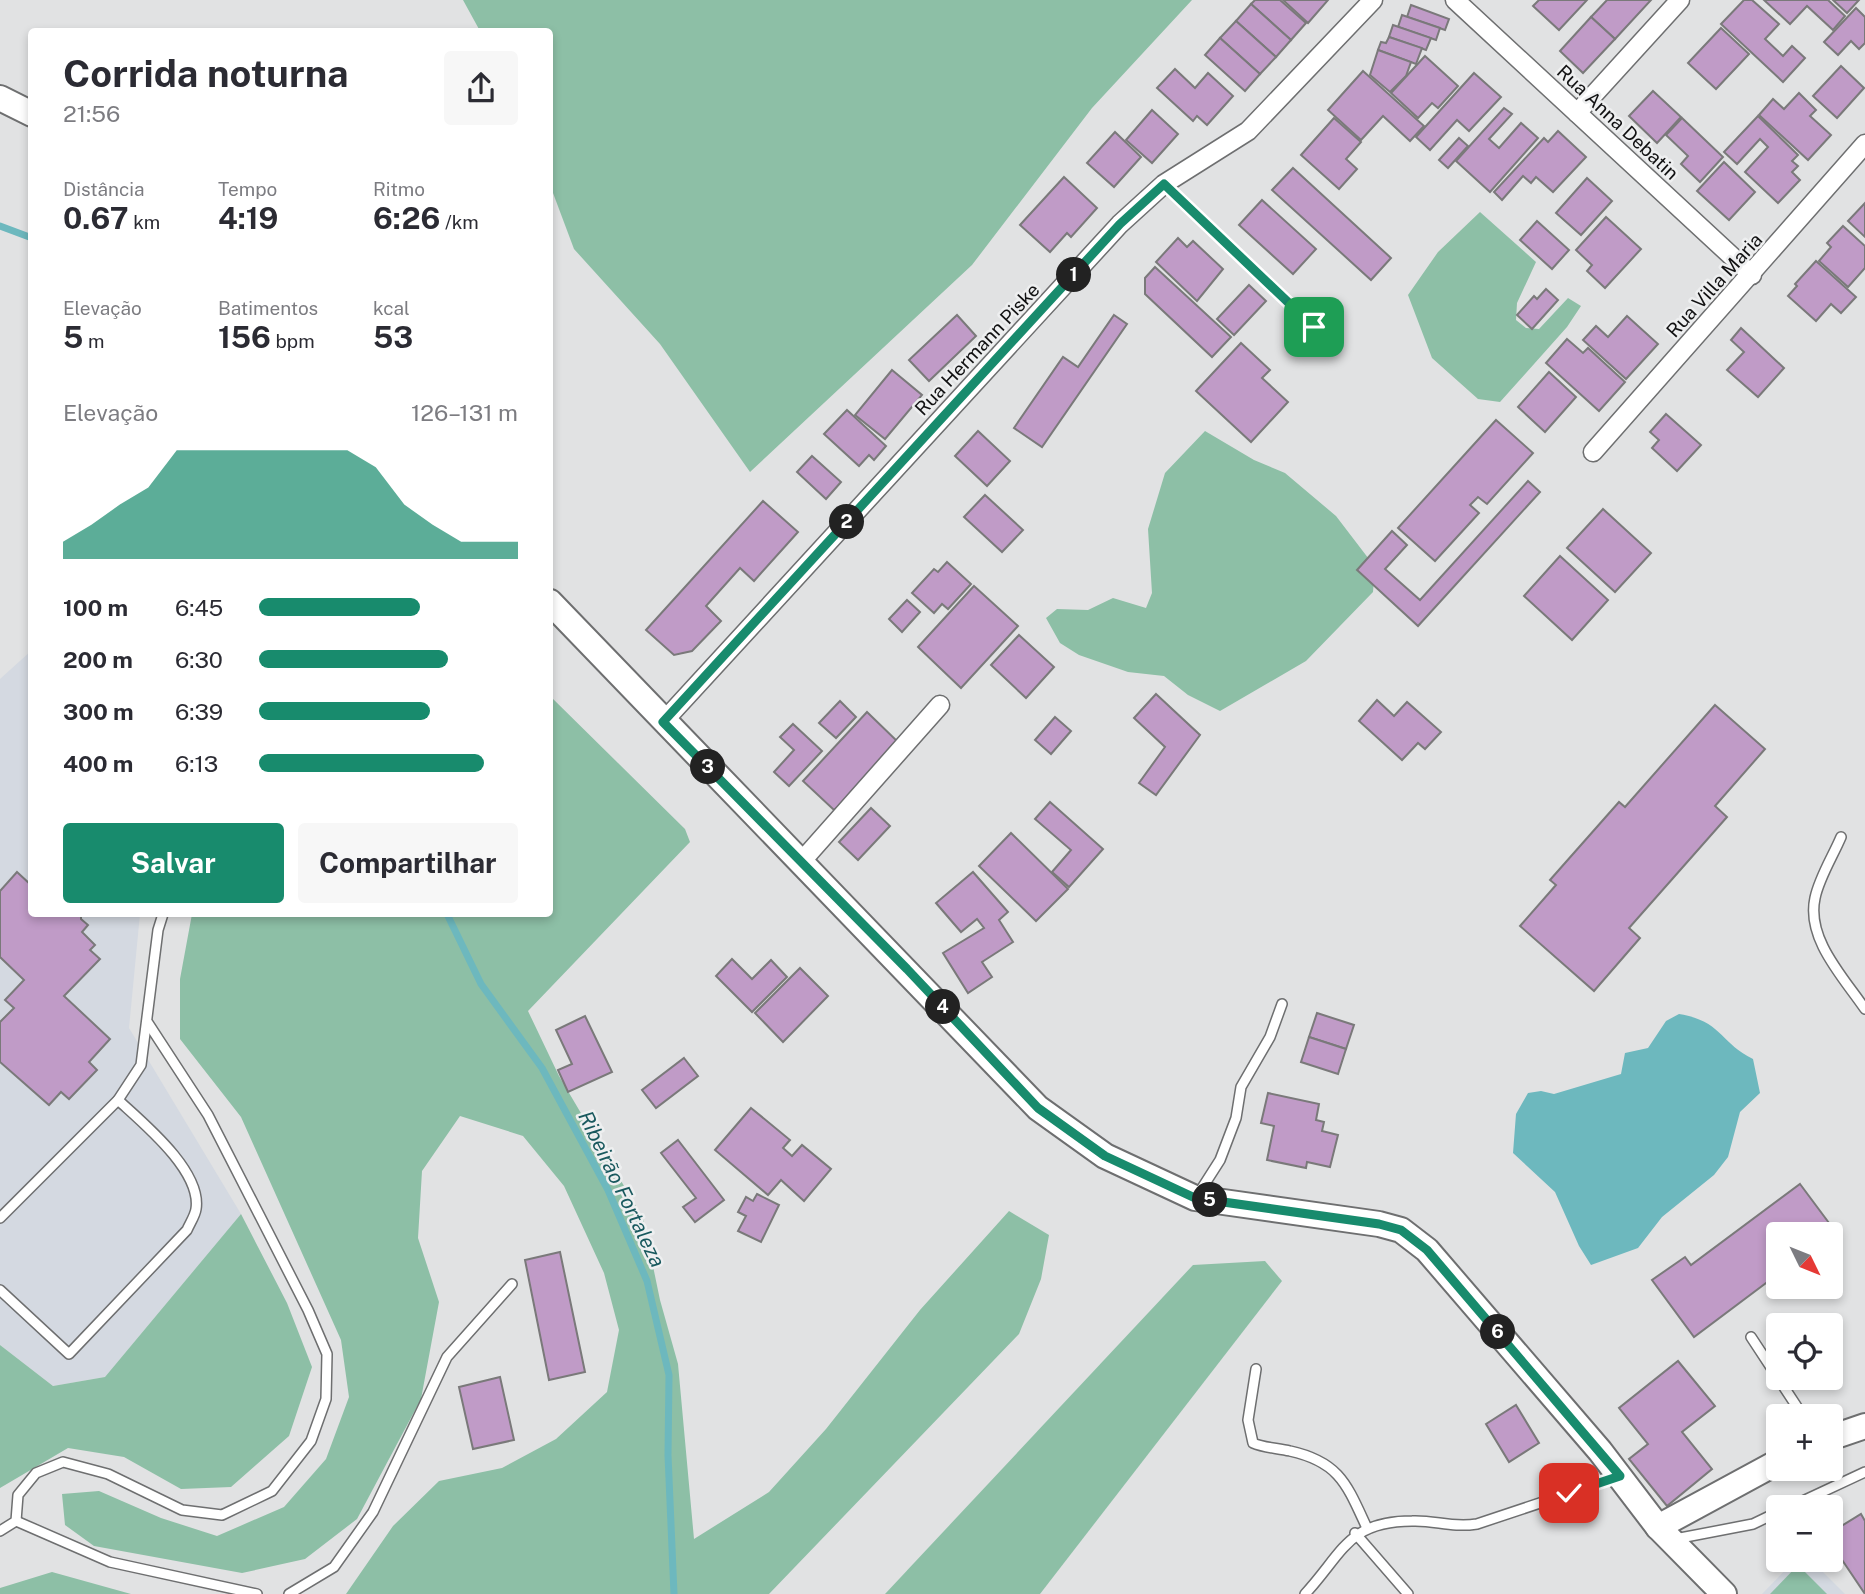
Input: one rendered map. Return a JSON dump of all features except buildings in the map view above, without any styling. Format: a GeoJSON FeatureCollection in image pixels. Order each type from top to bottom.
{"type":"FeatureCollection","features":[{"type":"Feature","properties":{"kind":"street","name":"Rua Hermann Piske"},"geometry":{"type":"LineString","coordinates":[[663,722],[1120,224],[1164,184],[1248,131],[1373,0]]}},
{"type":"Feature","properties":{"kind":"street","name":"Rua Anna Debatin"},"geometry":{"type":"LineString","coordinates":[[1455,0],[1752,275]]}},
{"type":"Feature","properties":{"kind":"street"},"geometry":{"type":"LineString","coordinates":[[1577,113],[1680,0]]}},
{"type":"Feature","properties":{"kind":"street"},"geometry":{"type":"LineString","coordinates":[[0,98],[28,112]]}},
{"type":"Feature","properties":{"kind":"street","name":"Rua Villa Maria"},"geometry":{"type":"LineString","coordinates":[[1593,452],[1865,144]]}},
{"type":"Feature","properties":{"kind":"street"},"geometry":{"type":"LineString","coordinates":[[553,605],[1038,1108],[1105,1156],[1195,1198],[1379,1224],[1401,1230],[1427,1250],[1620,1476],[1664,1534],[1724,1594]]}},
{"type":"Feature","properties":{"kind":"street"},"geometry":{"type":"LineString","coordinates":[[802,862],[940,705]]}},
{"type":"Feature","properties":{"kind":"street"},"geometry":{"type":"LineString","coordinates":[[1843,1434],[1865,1426]]}},
{"type":"Feature","properties":{"kind":"street"},"geometry":{"type":"LineString","coordinates":[[1664,1534],[1766,1470]]}},
{"type":"Feature","properties":{"kind":"lane"},"geometry":{"type":"LineString","coordinates":[[1164,184],[1314,327]]}},
{"type":"Feature","properties":{"kind":"lane"},"geometry":{"type":"LineString","coordinates":[[1842,837],[1815,897],[1814,926],[1830,958],[1865,1009]]}},
{"type":"Feature","properties":{"kind":"lane"},"geometry":{"type":"LineString","coordinates":[[0,1218],[118,1100],[141,1065],[158,930],[162,917]]}},
{"type":"Feature","properties":{"kind":"lane"},"geometry":{"type":"LineString","coordinates":[[1195,1198],[1220,1160],[1236,1118],[1241,1087],[1266,1045],[1282,1004]]}},
{"type":"Feature","properties":{"kind":"lane"},"geometry":{"type":"LineString","coordinates":[[16,1521],[18,1495],[36,1473],[63,1462],[108,1474],[182,1510],[222,1515],[272,1491],[311,1441],[326,1399],[327,1354],[308,1310],[208,1115],[148,1023]]}},
{"type":"Feature","properties":{"kind":"lane"},"geometry":{"type":"LineString","coordinates":[[0,1290],[69,1354],[187,1230],[196,1209],[193,1184],[170,1151],[118,1100]]}},
{"type":"Feature","properties":{"kind":"lane"},"geometry":{"type":"LineString","coordinates":[[289,1594],[334,1567],[373,1512],[447,1357],[512,1284]]}},
{"type":"Feature","properties":{"kind":"lane"},"geometry":{"type":"LineString","coordinates":[[1751,1337],[1794,1404]]}},
{"type":"Feature","properties":{"kind":"lane"},"geometry":{"type":"LineString","coordinates":[[1256,1369],[1248,1420],[1253,1443],[1318,1458],[1332,1467],[1349,1489],[1367,1528]]}},
{"type":"Feature","properties":{"kind":"lane"},"geometry":{"type":"LineString","coordinates":[[1816,1495],[1865,1472]]}},
{"type":"Feature","properties":{"kind":"lane"},"geometry":{"type":"LineString","coordinates":[[1305,1594],[1355,1533],[1377,1523],[1414,1520],[1454,1527],[1477,1524],[1620,1476]]}},
{"type":"Feature","properties":{"kind":"lane"},"geometry":{"type":"LineString","coordinates":[[1664,1534],[1753,1524],[1766,1518]]}},
{"type":"Feature","properties":{"kind":"lane"},"geometry":{"type":"LineString","coordinates":[[0,1531],[16,1521]]}},
{"type":"Feature","properties":{"kind":"lane"},"geometry":{"type":"LineString","coordinates":[[16,1521],[110,1562],[257,1594]]}},
{"type":"Feature","properties":{"kind":"lane"},"geometry":{"type":"LineString","coordinates":[[1355,1533],[1408,1594]]}},
{"type":"Feature","properties":{"kind":"shaded area"},"geometry":{"type":"Polygon","coordinates":[[[28,654],[28,917],[140,917],[129,1028],[241,1214],[105,1377],[53,1386],[0,1345],[0,679],[28,654]]]}},
{"type":"Feature","properties":{"kind":"shaded area"},"geometry":{"type":"Polygon","coordinates":[[[1783,1572],[1823,1572],[1845,1594],[1762,1594],[1783,1572]]]}},
{"type":"Feature","properties":{"kind":"green space"},"geometry":{"type":"Polygon","coordinates":[[[463,0],[1192,0],[1092,108],[972,265],[750,472],[660,344],[574,249],[553,193],[553,28],[478,28],[463,0]]]}},
{"type":"Feature","properties":{"kind":"green space"},"geometry":{"type":"Polygon","coordinates":[[[1480,212],[1536,262],[1517,303],[1516,320],[1526,328],[1539,329],[1568,298],[1581,306],[1567,327],[1500,402],[1478,399],[1432,358],[1408,295],[1438,252],[1480,212]]]}},
{"type":"Feature","properties":{"kind":"green space"},"geometry":{"type":"Polygon","coordinates":[[[1205,431],[1254,460],[1285,473],[1336,516],[1375,567],[1373,592],[1306,661],[1220,711],[1188,695],[1164,676],[1128,672],[1079,655],[1060,643],[1046,618],[1057,609],[1088,610],[1113,598],[1146,608],[1152,593],[1148,529],[1165,473],[1205,431]]]}},
{"type":"Feature","properties":{"kind":"green space"},"geometry":{"type":"Polygon","coordinates":[[[553,699],[685,829],[690,842],[528,1011],[559,1076],[643,1218],[660,1300],[678,1364],[694,1539],[769,1492],[826,1429],[920,1310],[1009,1211],[1049,1235],[1041,1279],[1019,1334],[769,1594],[346,1594],[393,1526],[439,1481],[502,1468],[556,1439],[607,1392],[619,1330],[604,1273],[564,1186],[523,1136],[460,1116],[422,1171],[418,1238],[439,1302],[421,1399],[357,1519],[305,1559],[242,1573],[94,1546],[65,1525],[62,1494],[99,1491],[161,1518],[217,1536],[284,1507],[326,1459],[349,1397],[341,1340],[241,1117],[180,1039],[180,979],[191,917],[553,917],[553,699]]]}},
{"type":"Feature","properties":{"kind":"green space"},"geometry":{"type":"Polygon","coordinates":[[[241,1214],[287,1303],[312,1367],[289,1436],[231,1487],[181,1489],[124,1457],[68,1448],[0,1488],[0,1345],[53,1386],[105,1377],[241,1214]]]}},
{"type":"Feature","properties":{"kind":"green space"},"geometry":{"type":"Polygon","coordinates":[[[1265,1261],[1282,1281],[1040,1594],[885,1594],[1193,1265],[1265,1261]]]}},
{"type":"Feature","properties":{"kind":"green space"},"geometry":{"type":"Polygon","coordinates":[[[52,1572],[131,1594],[0,1594],[0,1588],[52,1572]]]}},
{"type":"Feature","properties":{"kind":"green space"},"geometry":{"type":"Polygon","coordinates":[[[1791,1572],[1805,1572],[1827,1594],[1770,1594],[1791,1572]]]}},
{"type":"Feature","properties":{"kind":"water"},"geometry":{"type":"Polygon","coordinates":[[[1679,1014],[1704,1022],[1753,1059],[1760,1093],[1740,1112],[1728,1157],[1714,1175],[1662,1217],[1638,1248],[1591,1265],[1579,1246],[1555,1192],[1513,1153],[1516,1114],[1528,1093],[1541,1091],[1554,1094],[1621,1074],[1625,1053],[1648,1048],[1666,1021],[1679,1014]]]}},
{"type":"Feature","properties":{"kind":"waterway","name":"Ribeirão Fortaleza"},"geometry":{"type":"LineString","coordinates":[[0,226],[28,236]]}},
{"type":"Feature","properties":{"kind":"waterway","name":"Ribeirão Fortaleza"},"geometry":{"type":"LineString","coordinates":[[448,917],[481,984],[542,1068],[608,1190],[647,1281],[669,1375],[668,1455],[674,1594]]}},
{"type":"Feature","properties":{"kind":"route"},"geometry":{"type":"LineString","coordinates":[[1314,327],[1164,184],[1120,224],[663,722],[907,969],[1038,1108],[1105,1156],[1195,1198],[1379,1224],[1401,1230],[1427,1250],[1620,1476],[1569,1493]]}}]}
